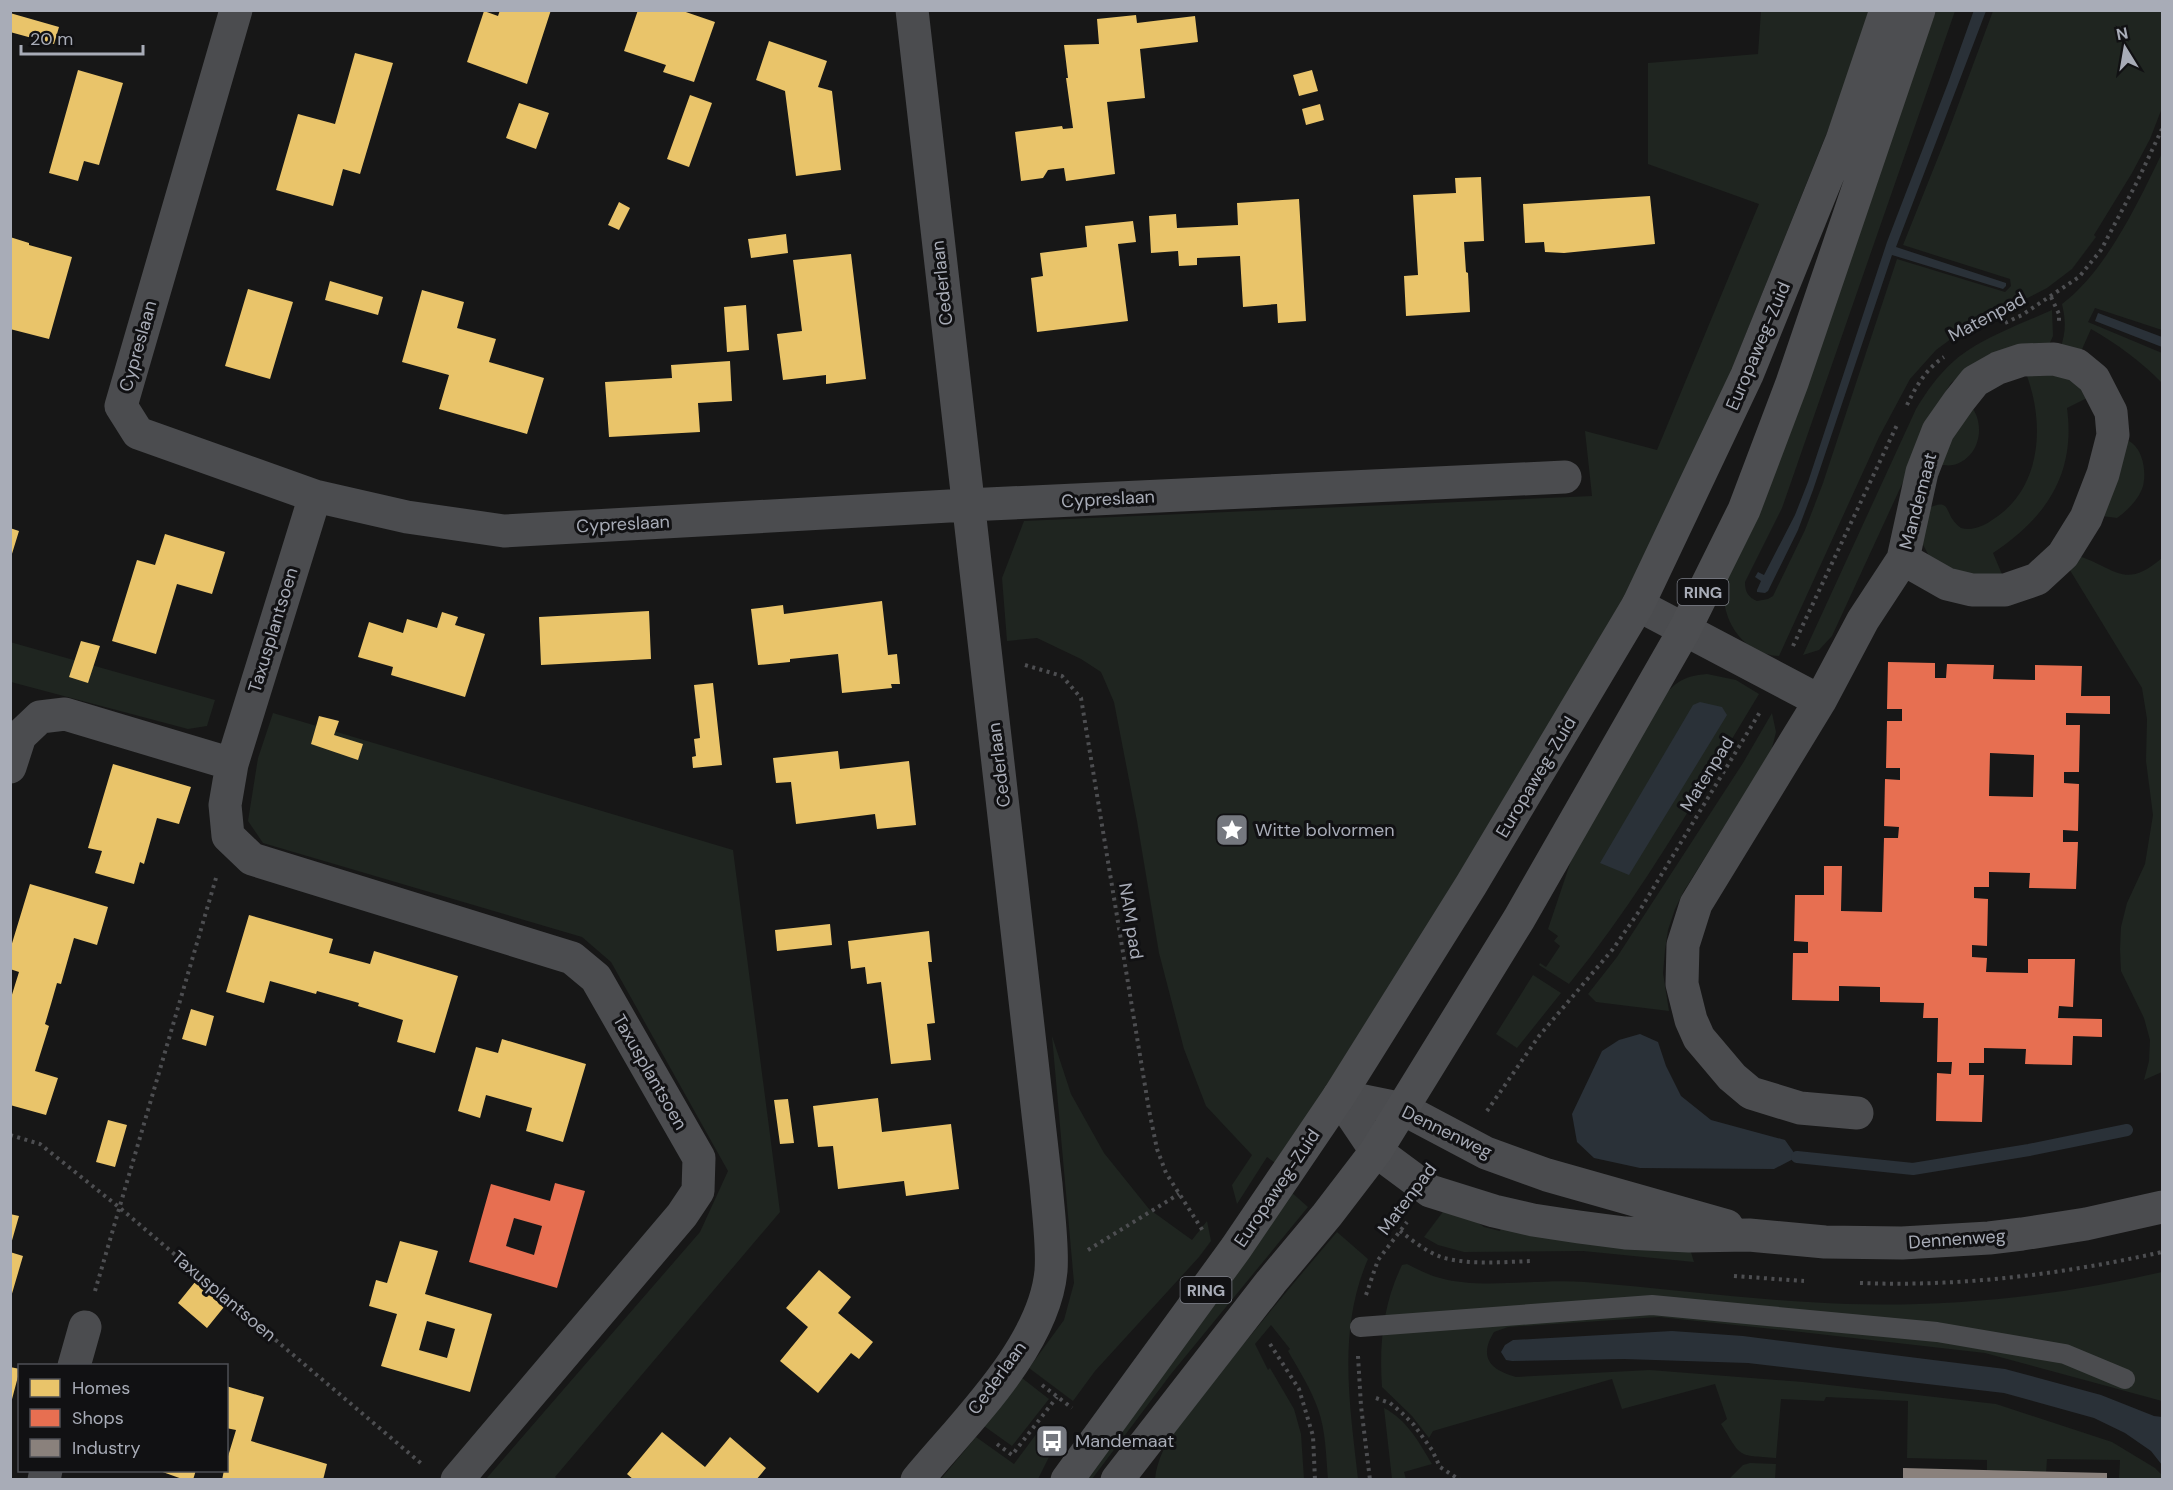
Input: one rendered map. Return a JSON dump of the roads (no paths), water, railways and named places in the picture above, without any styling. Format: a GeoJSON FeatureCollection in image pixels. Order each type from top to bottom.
{"type":"FeatureCollection","features":[{"type":"Feature","properties":{"kind":"main road","name":"Europaweg-Zuid"},"geometry":{"type":"LineString","coordinates":[[1066,1479],[1236,1248],[1339,1096],[1466,895],[1638,605],[1747,375],[1842,140],[1886,10]]}},
{"type":"Feature","properties":{"kind":"main road","name":"RING"},"geometry":{"type":"LineString","coordinates":[[1117,1479],[1139,1466],[1271,1282],[1327,1215],[1376,1150],[1519,919],[1685,629],[1744,510],[1792,383],[1919,10]]}},
{"type":"Feature","properties":{"kind":"street","name":"Cypreslaan"},"geometry":{"type":"LineString","coordinates":[[236,10],[121,406],[138,433],[315,496],[407,517],[504,531],[967,505],[1565,477]]}},
{"type":"Feature","properties":{"kind":"street","name":"Cederlaan"},"geometry":{"type":"LineString","coordinates":[[912,10],[1046,1184],[1051,1270],[1043,1307],[1012,1364],[917,1479]]}},
{"type":"Feature","properties":{"kind":"street","name":"Mandemaat"},"geometry":{"type":"LineString","coordinates":[[1857,1113],[1800,1108],[1751,1093],[1732,1077],[1699,1038],[1691,1020],[1682,984],[1683,945],[1696,904],[1820,701],[1863,620],[1903,559],[1923,472],[1938,431],[1975,381],[1998,368],[2022,360],[2054,359],[2077,365],[2094,379],[2111,412],[2113,435],[2103,474],[2086,518],[2063,555],[2037,579],[2005,590],[1972,590],[1947,584],[1903,559]]}},
{"type":"Feature","properties":{"kind":"street","name":"Taxusplantsoen"},"geometry":{"type":"LineString","coordinates":[[315,496],[232,764],[225,805],[228,836],[252,859],[572,958],[596,978],[699,1158],[698,1191],[682,1215],[457,1479]]}},
{"type":"Feature","properties":{"kind":"street"},"geometry":{"type":"LineString","coordinates":[[1638,605],[1820,701]]}},
{"type":"Feature","properties":{"kind":"street"},"geometry":{"type":"LineString","coordinates":[[10,767],[20,736],[40,717],[64,714],[232,764]]}},
{"type":"Feature","properties":{"kind":"street","name":"Dennenweg"},"geometry":{"type":"LineString","coordinates":[[1339,1096],[1403,1108],[1486,1153],[1547,1175],[1634,1201],[1716,1221],[1749,1234]]}},
{"type":"Feature","properties":{"kind":"street","name":"Dennenweg"},"geometry":{"type":"LineString","coordinates":[[1339,1096],[1376,1150],[1431,1191],[1504,1213],[1579,1227],[1625,1233],[1678,1236],[1749,1234],[1825,1242],[1902,1243],[1989,1238],[2086,1224],[2163,1207]]}},
{"type":"Feature","properties":{"kind":"street"},"geometry":{"type":"LineString","coordinates":[[75,1364],[85,1327]]}},
{"type":"Feature","properties":{"kind":"lane"},"geometry":{"type":"LineString","coordinates":[[1360,1327],[1652,1305],[1937,1332],[2065,1354],[2125,1380]]}},
{"type":"Feature","properties":{"kind":"waterway"},"geometry":{"type":"LineString","coordinates":[[1797,1157],[1913,1169],[2029,1150],[2127,1130]]}},
{"type":"Feature","properties":{"kind":"place","name":"Witte bolvormen"},"geometry":{"type":"Point","coordinates":[1232,830]}},
{"type":"Feature","properties":{"kind":"place","name":"Mandemaat"},"geometry":{"type":"Point","coordinates":[1052,1441]}}]}
